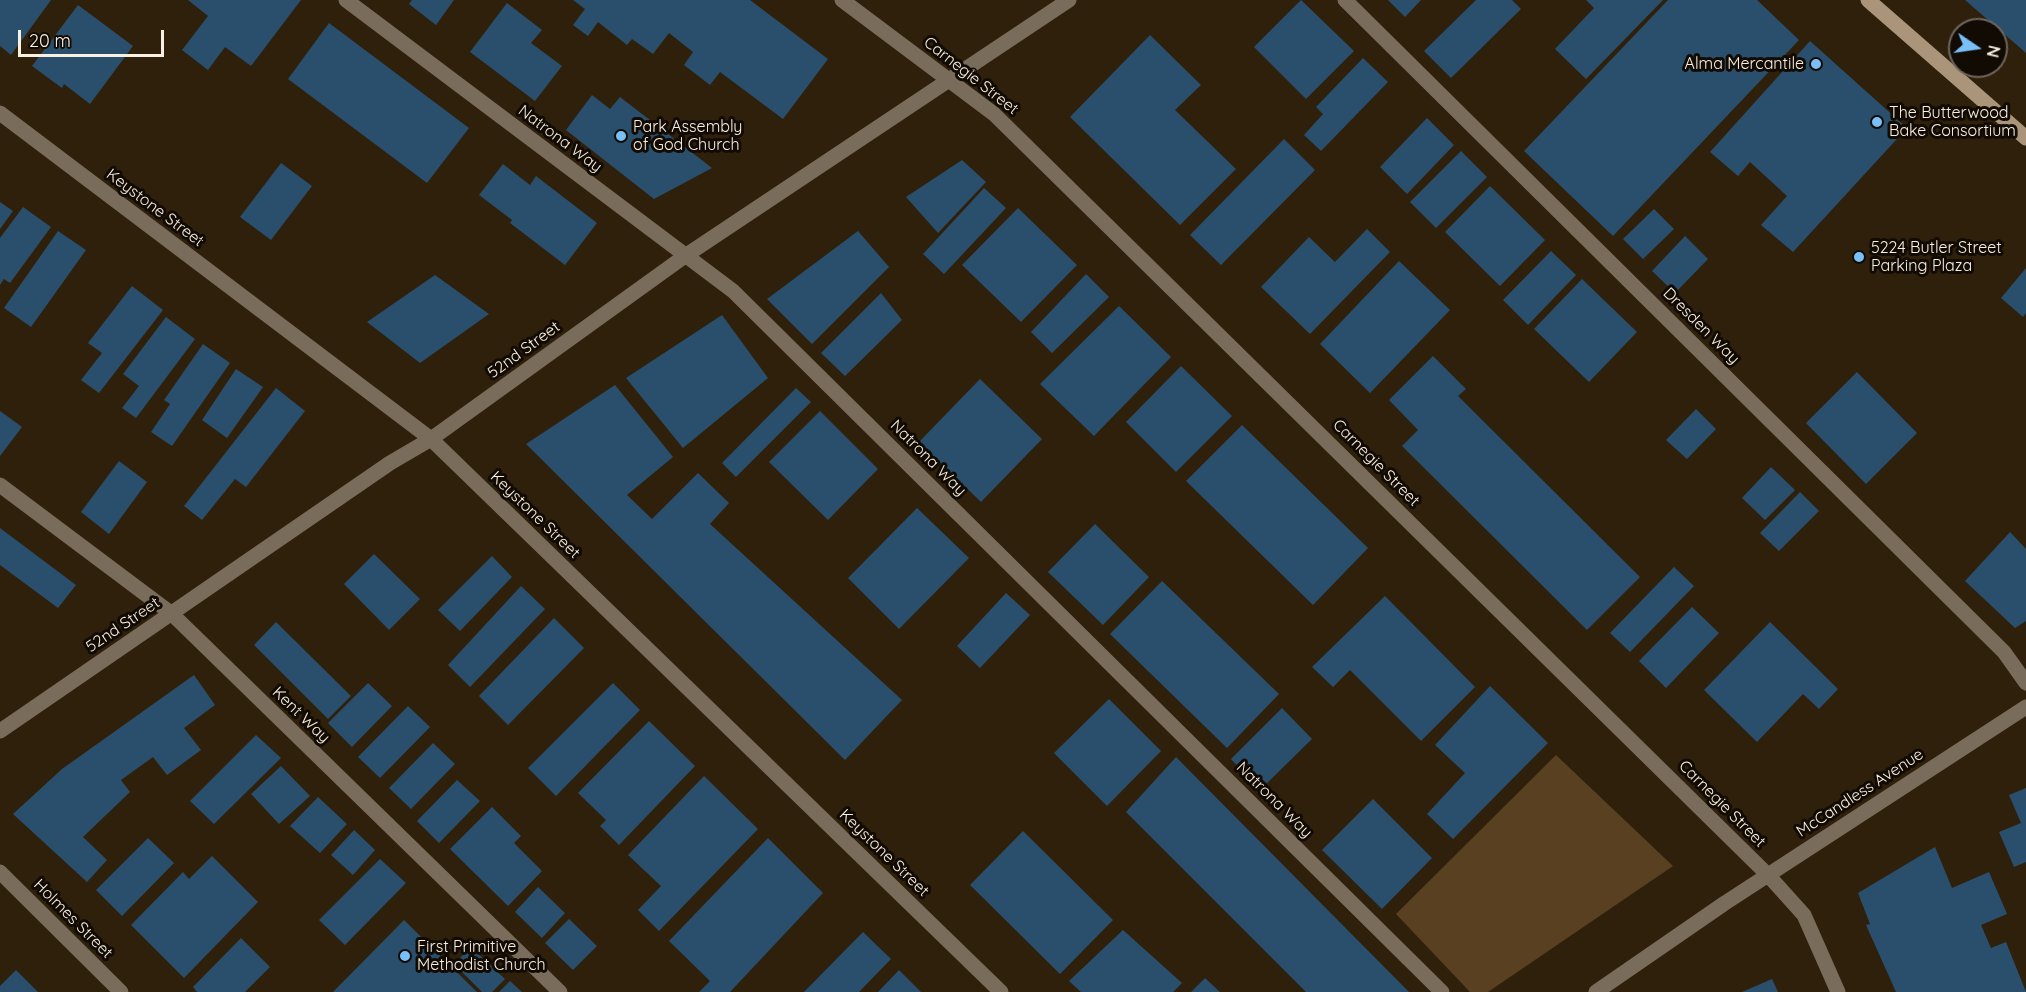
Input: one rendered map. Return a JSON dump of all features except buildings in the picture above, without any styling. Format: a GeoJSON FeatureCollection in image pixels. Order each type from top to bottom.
{"type":"FeatureCollection","features":[{"type":"Feature","properties":{"kind":"main road"},"geometry":{"type":"LineString","coordinates":[[1868,0],[2026,138]]}},
{"type":"Feature","properties":{"kind":"street","name":"Natrona Way"},"geometry":{"type":"LineString","coordinates":[[346,0],[733,291],[1442,992]]}},
{"type":"Feature","properties":{"kind":"street","name":"Carnegie Street"},"geometry":{"type":"LineString","coordinates":[[842,0],[994,114],[1768,875],[1804,915],[1838,992]]}},
{"type":"Feature","properties":{"kind":"street","name":"52nd Street"},"geometry":{"type":"LineString","coordinates":[[0,731],[390,463],[431,439],[685,256],[1069,0]]}},
{"type":"Feature","properties":{"kind":"street","name":"Dresden Way"},"geometry":{"type":"LineString","coordinates":[[1345,0],[2004,652],[2026,683]]}},
{"type":"Feature","properties":{"kind":"street","name":"Keystone Street"},"geometry":{"type":"LineString","coordinates":[[0,114],[431,439],[1001,992]]}},
{"type":"Feature","properties":{"kind":"street","name":"Kent Way"},"geometry":{"type":"LineString","coordinates":[[0,485],[172,614],[560,992]]}},
{"type":"Feature","properties":{"kind":"street","name":"McCandless Avenue"},"geometry":{"type":"LineString","coordinates":[[1596,992],[1768,875],[2026,707]]}},
{"type":"Feature","properties":{"kind":"street","name":"Holmes Street"},"geometry":{"type":"LineString","coordinates":[[0,872],[122,992]]}},
{"type":"Feature","properties":{"kind":"shaded area"},"geometry":{"type":"Polygon","coordinates":[[[1556,755],[1673,866],[1488,992],[1470,992],[1396,914],[1556,755]]]}},
{"type":"Feature","properties":{"kind":"place","name":"Alma Mercantile"},"geometry":{"type":"Point","coordinates":[1816,64]}},
{"type":"Feature","properties":{"kind":"place","name":"The Butterwood Bake Consortium"},"geometry":{"type":"Point","coordinates":[1877,122]}},
{"type":"Feature","properties":{"kind":"place","name":"Park Assembly of God Church"},"geometry":{"type":"Point","coordinates":[621,136]}},
{"type":"Feature","properties":{"kind":"place","name":"5224 Butler Street Parking Plaza"},"geometry":{"type":"Point","coordinates":[1859,257]}},
{"type":"Feature","properties":{"kind":"place","name":"First Primitive Methodist Church"},"geometry":{"type":"Point","coordinates":[405,956]}}]}
